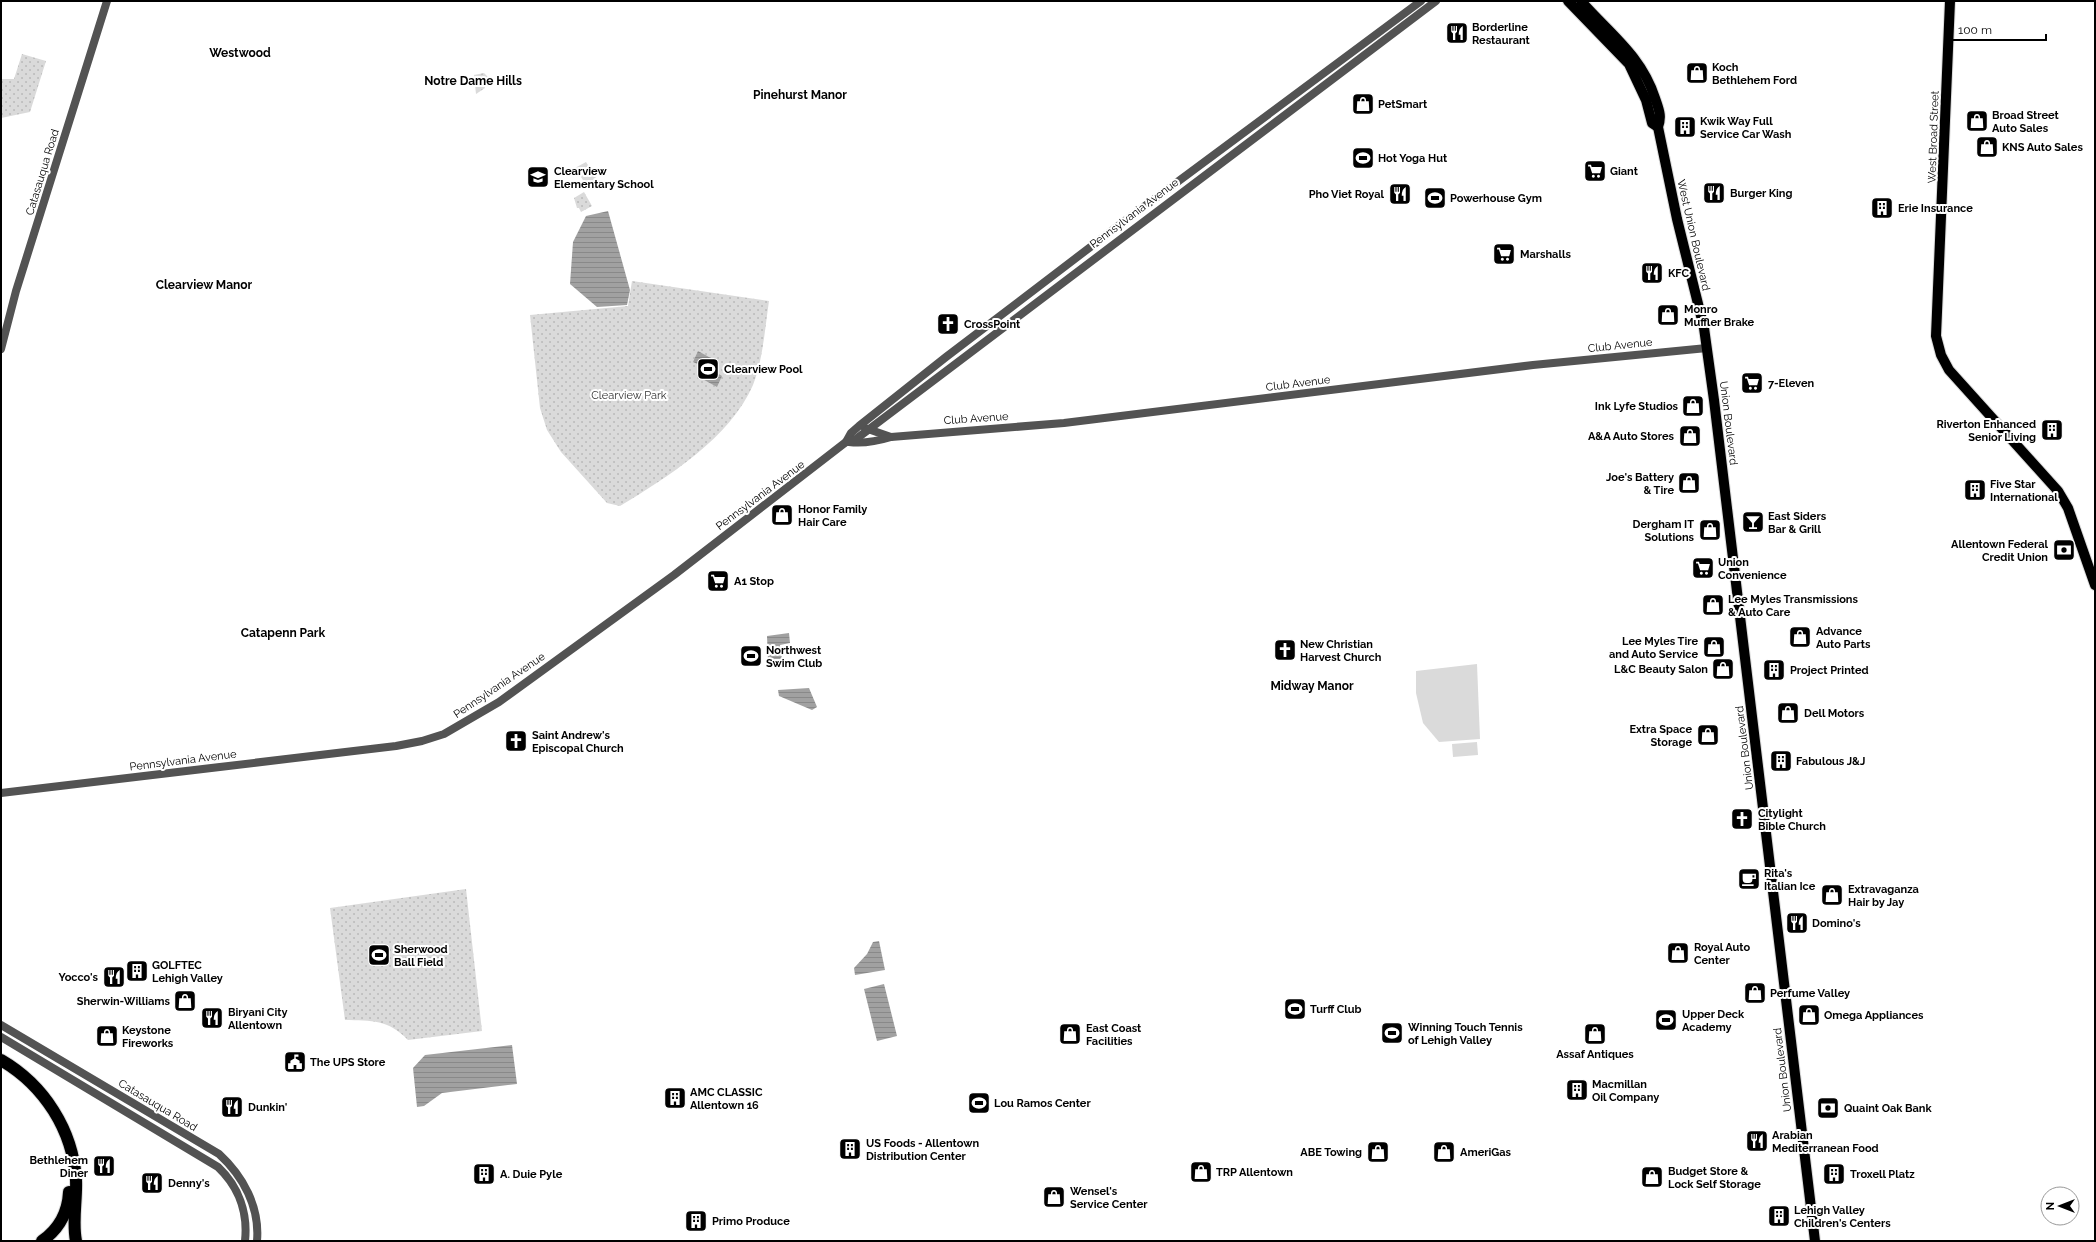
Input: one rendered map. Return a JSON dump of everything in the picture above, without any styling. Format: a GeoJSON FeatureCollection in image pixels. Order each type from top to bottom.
{"type":"FeatureCollection","features":[{"type":"Feature","properties":{"kind":"highway"},"geometry":{"type":"LineString","coordinates":[[1,1060],[16,1069],[36,1088],[53,1110],[64,1132],[75,1171],[76,1241]]}},
{"type":"Feature","properties":{"kind":"highway"},"geometry":{"type":"LineString","coordinates":[[1,1067],[26,1086],[43,1106],[56,1127],[66,1156],[69,1180],[68,1204],[57,1228],[42,1241]]}},
{"type":"Feature","properties":{"kind":"main road","name":"West Union Boulevard"},"geometry":{"type":"LineString","coordinates":[[1568,1],[1628,64],[1646,100],[1652,123],[1658,128]]}},
{"type":"Feature","properties":{"kind":"main road","name":"West Union Boulevard"},"geometry":{"type":"LineString","coordinates":[[1581,1],[1624,45],[1640,64],[1652,89],[1662,118],[1658,128],[1707,348]]}},
{"type":"Feature","properties":{"kind":"main road","name":"West Broad Street"},"geometry":{"type":"LineString","coordinates":[[1950,1],[1937,322],[1938,347],[1949,370],[2036,464],[2062,496],[2095,585]]}},
{"type":"Feature","properties":{"kind":"main road","name":"Union Boulevard"},"geometry":{"type":"LineString","coordinates":[[1707,348],[1815,1241]]}},
{"type":"Feature","properties":{"kind":"street","name":"Catasauqua Road"},"geometry":{"type":"LineString","coordinates":[[1,350],[16,291],[106,1]]}},
{"type":"Feature","properties":{"kind":"street","name":"Pennsylvania Avenue"},"geometry":{"type":"LineString","coordinates":[[846,442],[851,432],[858,426],[1105,235],[1421,1]]}},
{"type":"Feature","properties":{"kind":"street","name":"Pennsylvania Avenue"},"geometry":{"type":"LineString","coordinates":[[1,793],[396,746],[422,741],[444,734],[504,698],[674,575],[846,442],[856,439],[1436,1]]}},
{"type":"Feature","properties":{"kind":"street","name":"Club Avenue"},"geometry":{"type":"LineString","coordinates":[[846,442],[865,442],[892,436],[1064,423],[1533,365],[1707,348]]}},
{"type":"Feature","properties":{"kind":"street","name":"Club Avenue"},"geometry":{"type":"LineString","coordinates":[[858,426],[892,436]]}},
{"type":"Feature","properties":{"kind":"street"},"geometry":{"type":"LineString","coordinates":[[1,786],[11,792]]}},
{"type":"Feature","properties":{"kind":"street","name":"Catasauqua Road"},"geometry":{"type":"LineString","coordinates":[[1,1025],[219,1154],[237,1173],[250,1196],[256,1221],[257,1241]]}},
{"type":"Feature","properties":{"kind":"street","name":"Catasauqua Road"},"geometry":{"type":"LineString","coordinates":[[1,1037],[218,1167],[234,1186],[240,1200],[244,1215],[245,1241]]}},
{"type":"Feature","properties":{"kind":"green space"},"geometry":{"type":"Polygon","coordinates":[[[22,54],[46,61],[30,112],[1,118],[1,79],[14,79],[22,54]]]}},
{"type":"Feature","properties":{"kind":"green space"},"geometry":{"type":"Polygon","coordinates":[[[484,73],[490,79],[483,84],[485,88],[476,94],[474,75],[484,73]]]}},
{"type":"Feature","properties":{"kind":"green space"},"geometry":{"type":"Polygon","coordinates":[[[586,162],[599,183],[589,189],[575,168],[586,162]]]}},
{"type":"Feature","properties":{"kind":"green space"},"geometry":{"type":"Polygon","coordinates":[[[584,192],[592,206],[581,212],[579,208],[577,208],[574,198],[584,192]]]}},
{"type":"Feature","properties":{"kind":"green space","name":"Clearview Park"},"geometry":{"type":"Polygon","coordinates":[[[632,281],[769,301],[759,365],[753,385],[743,404],[729,422],[696,454],[658,482],[620,506],[607,503],[561,452],[547,430],[540,408],[530,315],[628,306],[632,281]]]}},
{"type":"Feature","properties":{"kind":"green space"},"geometry":{"type":"Polygon","coordinates":[[[1477,664],[1480,739],[1439,742],[1423,723],[1416,693],[1416,671],[1477,664]]]}},
{"type":"Feature","properties":{"kind":"green space"},"geometry":{"type":"Polygon","coordinates":[[[1477,742],[1478,755],[1453,757],[1452,744],[1477,742]]]}},
{"type":"Feature","properties":{"kind":"green space"},"geometry":{"type":"Polygon","coordinates":[[[466,889],[482,1031],[408,1040],[394,1028],[379,1022],[345,1020],[330,908],[466,889]]]}},
{"type":"Feature","properties":{"kind":"shaded area"},"geometry":{"type":"Polygon","coordinates":[[[608,211],[630,290],[627,305],[597,307],[570,284],[573,242],[586,216],[608,211]]]}},
{"type":"Feature","properties":{"kind":"shaded area","name":"Clearview Pool"},"geometry":{"type":"Polygon","coordinates":[[[698,351],[718,362],[714,371],[722,376],[717,387],[697,376],[702,366],[693,362],[698,351]]]}},
{"type":"Feature","properties":{"kind":"shaded area"},"geometry":{"type":"Polygon","coordinates":[[[789,633],[790,643],[780,645],[782,659],[768,661],[767,636],[789,633]]]}},
{"type":"Feature","properties":{"kind":"shaded area"},"geometry":{"type":"Polygon","coordinates":[[[809,688],[817,707],[812,710],[779,696],[778,690],[809,688]]]}},
{"type":"Feature","properties":{"kind":"shaded area"},"geometry":{"type":"Polygon","coordinates":[[[879,941],[885,970],[855,975],[854,968],[867,954],[873,942],[879,941]]]}},
{"type":"Feature","properties":{"kind":"shaded area"},"geometry":{"type":"Polygon","coordinates":[[[884,984],[897,1036],[877,1041],[864,989],[884,984]]]}},
{"type":"Feature","properties":{"kind":"shaded area"},"geometry":{"type":"Polygon","coordinates":[[[512,1045],[517,1084],[442,1093],[424,1106],[417,1107],[413,1068],[425,1055],[512,1045]]]}},
{"type":"Feature","properties":{"kind":"place","name":"Borderline Restaurant"},"geometry":{"type":"Point","coordinates":[1457,33]}},
{"type":"Feature","properties":{"kind":"place","name":"Koch Bethlehem Ford"},"geometry":{"type":"Point","coordinates":[1697,73]}},
{"type":"Feature","properties":{"kind":"place","name":"PetSmart"},"geometry":{"type":"Point","coordinates":[1363,104]}},
{"type":"Feature","properties":{"kind":"place","name":"Broad Street Auto Sales"},"geometry":{"type":"Point","coordinates":[1977,121]}},
{"type":"Feature","properties":{"kind":"place","name":"Kwik Way Full Service Car Wash"},"geometry":{"type":"Point","coordinates":[1685,127]}},
{"type":"Feature","properties":{"kind":"place","name":"KNS Auto Sales"},"geometry":{"type":"Point","coordinates":[1987,147]}},
{"type":"Feature","properties":{"kind":"place","name":"Hot Yoga Hut"},"geometry":{"type":"Point","coordinates":[1363,158]}},
{"type":"Feature","properties":{"kind":"place","name":"Giant"},"geometry":{"type":"Point","coordinates":[1595,171]}},
{"type":"Feature","properties":{"kind":"place","name":"Clearview Elementary School"},"geometry":{"type":"Point","coordinates":[538,177]}},
{"type":"Feature","properties":{"kind":"place","name":"Burger King"},"geometry":{"type":"Point","coordinates":[1714,193]}},
{"type":"Feature","properties":{"kind":"place","name":"Pho Viet Royal"},"geometry":{"type":"Point","coordinates":[1400,194]}},
{"type":"Feature","properties":{"kind":"place","name":"Powerhouse Gym"},"geometry":{"type":"Point","coordinates":[1435,198]}},
{"type":"Feature","properties":{"kind":"place","name":"Erie Insurance"},"geometry":{"type":"Point","coordinates":[1882,208]}},
{"type":"Feature","properties":{"kind":"place","name":"Marshalls"},"geometry":{"type":"Point","coordinates":[1504,254]}},
{"type":"Feature","properties":{"kind":"place","name":"KFC"},"geometry":{"type":"Point","coordinates":[1652,273]}},
{"type":"Feature","properties":{"kind":"place","name":"Monro Muffler Brake"},"geometry":{"type":"Point","coordinates":[1668,315]}},
{"type":"Feature","properties":{"kind":"place","name":"CrossPoint"},"geometry":{"type":"Point","coordinates":[948,324]}},
{"type":"Feature","properties":{"kind":"place","name":"Clearview Pool"},"geometry":{"type":"Point","coordinates":[708,369]}},
{"type":"Feature","properties":{"kind":"place","name":"7-Eleven"},"geometry":{"type":"Point","coordinates":[1752,383]}},
{"type":"Feature","properties":{"kind":"place","name":"Ink Lyfe Studios"},"geometry":{"type":"Point","coordinates":[1693,406]}},
{"type":"Feature","properties":{"kind":"place","name":"Riverton Enhanced Senior Living"},"geometry":{"type":"Point","coordinates":[2052,430]}},
{"type":"Feature","properties":{"kind":"place","name":"A&A Auto Stores"},"geometry":{"type":"Point","coordinates":[1690,436]}},
{"type":"Feature","properties":{"kind":"place","name":"Joe's Battery & Tire"},"geometry":{"type":"Point","coordinates":[1689,483]}},
{"type":"Feature","properties":{"kind":"place","name":"Five Star International"},"geometry":{"type":"Point","coordinates":[1975,490]}},
{"type":"Feature","properties":{"kind":"place","name":"Honor Family Hair Care"},"geometry":{"type":"Point","coordinates":[782,515]}},
{"type":"Feature","properties":{"kind":"place","name":"East Siders Bar & Grill"},"geometry":{"type":"Point","coordinates":[1753,522]}},
{"type":"Feature","properties":{"kind":"place","name":"Dergham IT Solutions"},"geometry":{"type":"Point","coordinates":[1710,530]}},
{"type":"Feature","properties":{"kind":"place","name":"Allentown Federal Credit Union"},"geometry":{"type":"Point","coordinates":[2064,550]}},
{"type":"Feature","properties":{"kind":"place","name":"Union Convenience"},"geometry":{"type":"Point","coordinates":[1703,568]}},
{"type":"Feature","properties":{"kind":"place","name":"A1 Stop"},"geometry":{"type":"Point","coordinates":[718,581]}},
{"type":"Feature","properties":{"kind":"place","name":"Lee Myles Transmissions & Auto Care"},"geometry":{"type":"Point","coordinates":[1713,605]}},
{"type":"Feature","properties":{"kind":"place","name":"Advance Auto Parts"},"geometry":{"type":"Point","coordinates":[1800,637]}},
{"type":"Feature","properties":{"kind":"place","name":"Lee Myles Tire and Auto Service"},"geometry":{"type":"Point","coordinates":[1714,647]}},
{"type":"Feature","properties":{"kind":"place","name":"New Christian Harvest Church"},"geometry":{"type":"Point","coordinates":[1285,650]}},
{"type":"Feature","properties":{"kind":"place","name":"Northwest Swim Club"},"geometry":{"type":"Point","coordinates":[751,656]}},
{"type":"Feature","properties":{"kind":"place","name":"L&C Beauty Salon"},"geometry":{"type":"Point","coordinates":[1723,669]}},
{"type":"Feature","properties":{"kind":"place","name":"Project Printed"},"geometry":{"type":"Point","coordinates":[1774,670]}},
{"type":"Feature","properties":{"kind":"place","name":"Dell Motors"},"geometry":{"type":"Point","coordinates":[1788,713]}},
{"type":"Feature","properties":{"kind":"place","name":"Extra Space Storage"},"geometry":{"type":"Point","coordinates":[1708,735]}},
{"type":"Feature","properties":{"kind":"place","name":"Saint Andrew's Episcopal Church"},"geometry":{"type":"Point","coordinates":[516,741]}},
{"type":"Feature","properties":{"kind":"place","name":"Fabulous J&J"},"geometry":{"type":"Point","coordinates":[1781,761]}},
{"type":"Feature","properties":{"kind":"place","name":"Citylight Bible Church"},"geometry":{"type":"Point","coordinates":[1742,819]}},
{"type":"Feature","properties":{"kind":"place","name":"Rita's Italian Ice"},"geometry":{"type":"Point","coordinates":[1749,879]}},
{"type":"Feature","properties":{"kind":"place","name":"Extravaganza Hair by Jay"},"geometry":{"type":"Point","coordinates":[1832,895]}},
{"type":"Feature","properties":{"kind":"place","name":"Domino's"},"geometry":{"type":"Point","coordinates":[1797,923]}},
{"type":"Feature","properties":{"kind":"place","name":"Royal Auto Center"},"geometry":{"type":"Point","coordinates":[1678,953]}},
{"type":"Feature","properties":{"kind":"place","name":"Sherwood Ball Field"},"geometry":{"type":"Point","coordinates":[379,955]}},
{"type":"Feature","properties":{"kind":"place","name":"GOLFTEC Lehigh Valley"},"geometry":{"type":"Point","coordinates":[137,971]}},
{"type":"Feature","properties":{"kind":"place","name":"Yocco's"},"geometry":{"type":"Point","coordinates":[114,977]}},
{"type":"Feature","properties":{"kind":"place","name":"Perfume Valley"},"geometry":{"type":"Point","coordinates":[1755,993]}},
{"type":"Feature","properties":{"kind":"place","name":"Sherwin-Williams"},"geometry":{"type":"Point","coordinates":[185,1001]}},
{"type":"Feature","properties":{"kind":"place","name":"Turff Club"},"geometry":{"type":"Point","coordinates":[1295,1009]}},
{"type":"Feature","properties":{"kind":"place","name":"Omega Appliances"},"geometry":{"type":"Point","coordinates":[1809,1015]}},
{"type":"Feature","properties":{"kind":"place","name":"Biryani City Allentown"},"geometry":{"type":"Point","coordinates":[212,1018]}},
{"type":"Feature","properties":{"kind":"place","name":"Upper Deck Academy"},"geometry":{"type":"Point","coordinates":[1666,1020]}},
{"type":"Feature","properties":{"kind":"place","name":"Winning Touch Tennis of Lehigh Valley"},"geometry":{"type":"Point","coordinates":[1392,1033]}},
{"type":"Feature","properties":{"kind":"place","name":"East Coast Facilities"},"geometry":{"type":"Point","coordinates":[1070,1034]}},
{"type":"Feature","properties":{"kind":"place","name":"Assaf Antiques"},"geometry":{"type":"Point","coordinates":[1595,1034]}},
{"type":"Feature","properties":{"kind":"place","name":"Keystone Fireworks"},"geometry":{"type":"Point","coordinates":[107,1036]}},
{"type":"Feature","properties":{"kind":"place","name":"The UPS Store"},"geometry":{"type":"Point","coordinates":[295,1062]}},
{"type":"Feature","properties":{"kind":"place","name":"Macmillan Oil Company"},"geometry":{"type":"Point","coordinates":[1577,1090]}},
{"type":"Feature","properties":{"kind":"place","name":"AMC CLASSIC Allentown 16"},"geometry":{"type":"Point","coordinates":[675,1098]}},
{"type":"Feature","properties":{"kind":"place","name":"Lou Ramos Center"},"geometry":{"type":"Point","coordinates":[979,1103]}},
{"type":"Feature","properties":{"kind":"place","name":"Dunkin'"},"geometry":{"type":"Point","coordinates":[232,1107]}},
{"type":"Feature","properties":{"kind":"place","name":"Quaint Oak Bank"},"geometry":{"type":"Point","coordinates":[1828,1108]}},
{"type":"Feature","properties":{"kind":"place","name":"Arabian Mediterranean Food"},"geometry":{"type":"Point","coordinates":[1757,1141]}},
{"type":"Feature","properties":{"kind":"place","name":"US Foods - Allentown Distribution Center"},"geometry":{"type":"Point","coordinates":[850,1149]}},
{"type":"Feature","properties":{"kind":"place","name":"ABE Towing"},"geometry":{"type":"Point","coordinates":[1378,1152]}},
{"type":"Feature","properties":{"kind":"place","name":"AmeriGas"},"geometry":{"type":"Point","coordinates":[1444,1152]}},
{"type":"Feature","properties":{"kind":"place","name":"Bethlehem Diner"},"geometry":{"type":"Point","coordinates":[104,1166]}},
{"type":"Feature","properties":{"kind":"place","name":"TRP Allentown"},"geometry":{"type":"Point","coordinates":[1201,1172]}},
{"type":"Feature","properties":{"kind":"place","name":"A. Duie Pyle"},"geometry":{"type":"Point","coordinates":[484,1174]}},
{"type":"Feature","properties":{"kind":"place","name":"Troxell Platz"},"geometry":{"type":"Point","coordinates":[1834,1174]}},
{"type":"Feature","properties":{"kind":"place","name":"Budget Store & Lock Self Storage"},"geometry":{"type":"Point","coordinates":[1652,1177]}},
{"type":"Feature","properties":{"kind":"place","name":"Denny's"},"geometry":{"type":"Point","coordinates":[152,1183]}},
{"type":"Feature","properties":{"kind":"place","name":"Wensel's Service Center"},"geometry":{"type":"Point","coordinates":[1054,1197]}},
{"type":"Feature","properties":{"kind":"place","name":"Lehigh Valley Children's Centers"},"geometry":{"type":"Point","coordinates":[1779,1216]}},
{"type":"Feature","properties":{"kind":"place","name":"Primo Produce"},"geometry":{"type":"Point","coordinates":[696,1221]}},
{"type":"Feature","properties":{"kind":"district","name":"Westwood"},"geometry":{"type":"Point","coordinates":[240,53]}},
{"type":"Feature","properties":{"kind":"district","name":"Notre Dame Hills"},"geometry":{"type":"Point","coordinates":[473,81]}},
{"type":"Feature","properties":{"kind":"district","name":"Pinehurst Manor"},"geometry":{"type":"Point","coordinates":[800,95]}},
{"type":"Feature","properties":{"kind":"district","name":"Clearview Manor"},"geometry":{"type":"Point","coordinates":[204,285]}},
{"type":"Feature","properties":{"kind":"district","name":"Catapenn Park"},"geometry":{"type":"Point","coordinates":[283,633]}},
{"type":"Feature","properties":{"kind":"district","name":"Midway Manor"},"geometry":{"type":"Point","coordinates":[1312,686]}}]}
